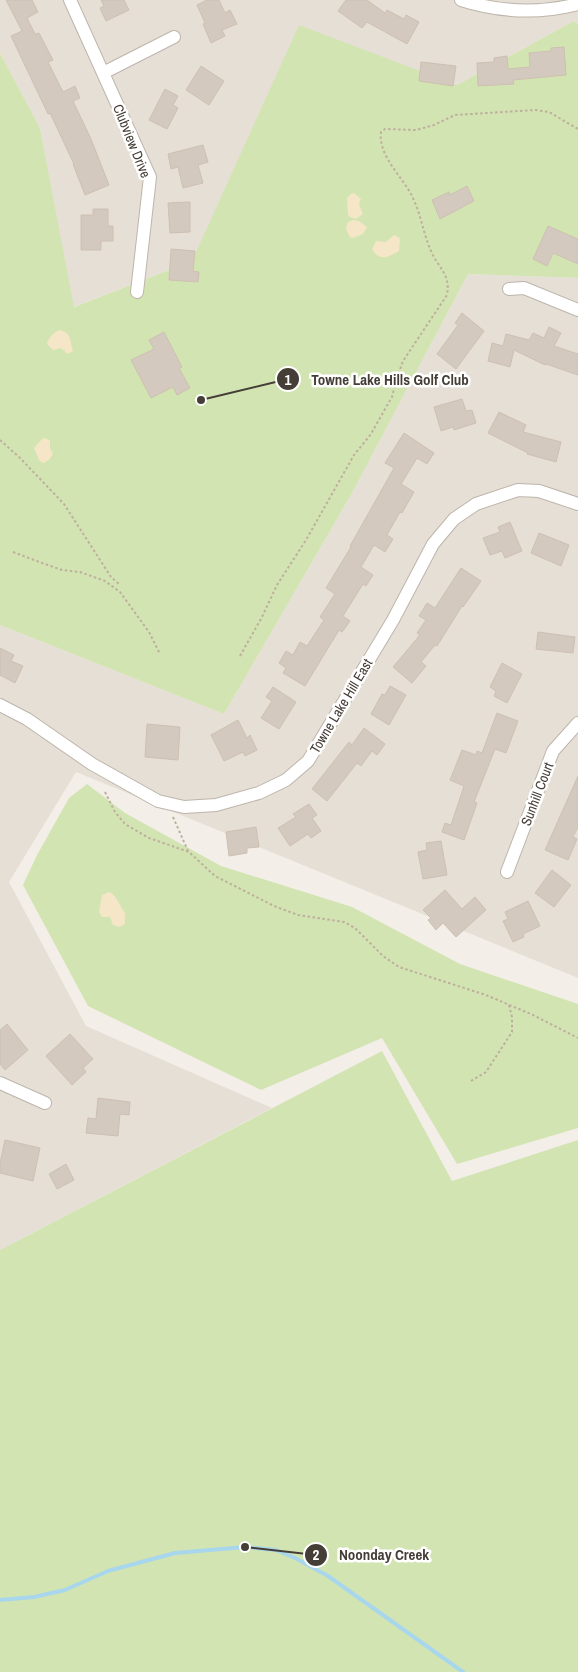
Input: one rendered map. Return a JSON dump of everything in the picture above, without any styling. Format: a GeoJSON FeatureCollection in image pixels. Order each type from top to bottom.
{"type":"FeatureCollection","features":[{"type":"Feature","properties":{"kind":"street","name":"Clubview Drive"},"geometry":{"type":"LineString","coordinates":[[70,0],[150,177],[137,292]]}},
{"type":"Feature","properties":{"kind":"street"},"geometry":{"type":"LineString","coordinates":[[461,0],[518,11],[557,9],[578,4]]}},
{"type":"Feature","properties":{"kind":"street"},"geometry":{"type":"LineString","coordinates":[[103,74],[174,37]]}},
{"type":"Feature","properties":{"kind":"street"},"geometry":{"type":"LineString","coordinates":[[509,289],[524,288],[578,310]]}},
{"type":"Feature","properties":{"kind":"street","name":"Towne Lake Hill East"},"geometry":{"type":"LineString","coordinates":[[0,705],[27,719],[92,764],[158,801],[184,807],[208,805],[259,793],[286,780],[308,761],[393,620],[433,544],[454,519],[476,504],[518,490],[539,490],[578,504]]}},
{"type":"Feature","properties":{"kind":"street","name":"Sunhill Court"},"geometry":{"type":"LineString","coordinates":[[507,872],[554,751],[578,723]]}},
{"type":"Feature","properties":{"kind":"street"},"geometry":{"type":"LineString","coordinates":[[0,1083],[45,1103]]}},
{"type":"Feature","properties":{"kind":"path"},"geometry":{"type":"LineString","coordinates":[[240,656],[277,585],[302,547],[354,454],[371,434],[392,397],[403,360],[447,295],[449,285],[444,271],[430,250],[412,195],[390,163],[380,140],[381,132],[385,129],[416,130],[434,125],[455,115],[535,110],[549,112],[578,129]]}},
{"type":"Feature","properties":{"kind":"path"},"geometry":{"type":"LineString","coordinates":[[0,440],[64,504],[102,564],[111,577],[119,584]]}},
{"type":"Feature","properties":{"kind":"path"},"geometry":{"type":"LineString","coordinates":[[13,552],[62,570],[80,572],[105,581],[120,592],[148,632],[160,654]]}},
{"type":"Feature","properties":{"kind":"path"},"geometry":{"type":"LineString","coordinates":[[105,792],[115,812],[125,824],[149,838],[188,851]]}},
{"type":"Feature","properties":{"kind":"path"},"geometry":{"type":"LineString","coordinates":[[173,816],[188,851],[215,876],[274,906],[298,915],[344,922],[355,928],[383,956],[399,967],[486,995],[578,1038]]}},
{"type":"Feature","properties":{"kind":"path"},"geometry":{"type":"LineString","coordinates":[[471,1081],[486,1072],[512,1032],[512,1017],[508,1005]]}},
{"type":"Feature","properties":{"kind":"shaded area"},"geometry":{"type":"Polygon","coordinates":[[[0,0],[578,0],[578,24],[574,21],[457,85],[192,261],[73,307],[40,128],[0,53],[0,0]]]}},
{"type":"Feature","properties":{"kind":"shaded area"},"geometry":{"type":"Polygon","coordinates":[[[468,274],[578,278],[578,978],[76,772],[9,882],[86,1026],[272,1108],[0,1250],[0,625],[224,714],[352,493],[468,274]]]}},
{"type":"Feature","properties":{"kind":"green space"},"geometry":{"type":"Polygon","coordinates":[[[574,21],[578,24],[578,278],[468,274],[352,493],[224,714],[0,625],[0,53],[40,128],[74,307],[192,261],[299,25],[457,85],[574,21]]]}},
{"type":"Feature","properties":{"kind":"green space"},"geometry":{"type":"Polygon","coordinates":[[[87,784],[125,813],[221,866],[352,907],[460,964],[578,1004],[578,1128],[457,1164],[382,1038],[261,1090],[88,1006],[23,885],[37,855],[69,798],[87,784]]]}},
{"type":"Feature","properties":{"kind":"green space"},"geometry":{"type":"Polygon","coordinates":[[[382,1051],[452,1181],[578,1140],[578,1672],[0,1672],[0,1250],[382,1051]]]}},
{"type":"Feature","properties":{"kind":"sand"},"geometry":{"type":"Polygon","coordinates":[[[354,193],[361,199],[359,205],[363,214],[356,219],[348,215],[347,198],[354,193]]]}},
{"type":"Feature","properties":{"kind":"sand"},"geometry":{"type":"Polygon","coordinates":[[[352,220],[359,221],[367,227],[363,234],[353,238],[350,237],[346,229],[347,223],[352,220]]]}},
{"type":"Feature","properties":{"kind":"sand"},"geometry":{"type":"Polygon","coordinates":[[[394,235],[400,238],[399,251],[384,257],[378,256],[372,249],[376,241],[386,242],[394,235]]]}},
{"type":"Feature","properties":{"kind":"sand"},"geometry":{"type":"Polygon","coordinates":[[[60,330],[67,333],[70,338],[73,351],[68,354],[61,348],[53,350],[47,344],[52,335],[60,330]]]}},
{"type":"Feature","properties":{"kind":"sand"},"geometry":{"type":"Polygon","coordinates":[[[43,438],[50,440],[50,448],[53,454],[49,460],[43,463],[39,460],[34,448],[43,438]]]}},
{"type":"Feature","properties":{"kind":"sand"},"geometry":{"type":"Polygon","coordinates":[[[109,892],[116,898],[125,913],[125,924],[119,927],[113,925],[110,917],[102,917],[99,912],[102,895],[109,892]]]}},
{"type":"Feature","properties":{"kind":"building"},"geometry":{"type":"Polygon","coordinates":[[[6,0],[32,0],[38,12],[27,18],[35,34],[39,33],[53,60],[48,62],[63,92],[75,86],[80,98],[73,101],[91,139],[109,185],[85,195],[74,164],[11,36],[22,31],[6,0]]]}},
{"type":"Feature","properties":{"kind":"building"},"geometry":{"type":"Polygon","coordinates":[[[101,0],[124,0],[129,10],[106,21],[100,8],[104,6],[101,0]]]}},
{"type":"Feature","properties":{"kind":"building"},"geometry":{"type":"Polygon","coordinates":[[[207,0],[219,0],[225,13],[230,10],[237,24],[222,30],[225,36],[211,43],[197,5],[207,0]]]}},
{"type":"Feature","properties":{"kind":"building"},"geometry":{"type":"Polygon","coordinates":[[[346,0],[367,0],[385,13],[387,10],[404,19],[406,15],[419,22],[407,44],[367,22],[362,28],[338,11],[346,0]]]}},
{"type":"Feature","properties":{"kind":"building"},"geometry":{"type":"Polygon","coordinates":[[[564,47],[566,75],[513,80],[514,84],[478,86],[477,63],[494,62],[494,58],[507,56],[508,69],[530,67],[529,53],[551,51],[551,48],[564,47]]]}},
{"type":"Feature","properties":{"kind":"building"},"geometry":{"type":"Polygon","coordinates":[[[421,62],[456,66],[453,86],[419,81],[421,62]]]}},
{"type":"Feature","properties":{"kind":"building"},"geometry":{"type":"Polygon","coordinates":[[[201,66],[224,81],[209,105],[186,90],[201,66]]]}},
{"type":"Feature","properties":{"kind":"building"},"geometry":{"type":"Polygon","coordinates":[[[165,89],[178,96],[173,105],[178,108],[167,129],[149,120],[165,89]]]}},
{"type":"Feature","properties":{"kind":"building"},"geometry":{"type":"Polygon","coordinates":[[[203,145],[208,162],[198,165],[203,183],[183,188],[178,167],[171,169],[168,154],[203,145]]]}},
{"type":"Feature","properties":{"kind":"building"},"geometry":{"type":"Polygon","coordinates":[[[467,186],[474,201],[440,219],[432,200],[449,192],[450,195],[467,186]]]}},
{"type":"Feature","properties":{"kind":"building"},"geometry":{"type":"Polygon","coordinates":[[[190,202],[190,232],[170,233],[168,203],[190,202]]]}},
{"type":"Feature","properties":{"kind":"building"},"geometry":{"type":"Polygon","coordinates":[[[93,209],[108,209],[108,226],[113,226],[113,241],[101,241],[101,250],[81,250],[81,215],[93,215],[93,209]]]}},
{"type":"Feature","properties":{"kind":"building"},"geometry":{"type":"Polygon","coordinates":[[[548,226],[578,239],[578,264],[553,253],[547,266],[533,259],[548,226]]]}},
{"type":"Feature","properties":{"kind":"building"},"geometry":{"type":"Polygon","coordinates":[[[171,249],[195,251],[193,271],[199,272],[198,282],[169,280],[171,249]]]}},
{"type":"Feature","properties":{"kind":"building"},"geometry":{"type":"Polygon","coordinates":[[[462,313],[484,331],[456,369],[437,354],[458,325],[455,323],[462,313]]]}},
{"type":"Feature","properties":{"kind":"building"},"geometry":{"type":"Polygon","coordinates":[[[549,327],[561,333],[554,346],[578,354],[578,375],[545,365],[514,350],[510,367],[488,361],[492,343],[503,346],[506,334],[529,340],[533,333],[544,338],[549,327]]]}},
{"type":"Feature","properties":{"kind":"building"},"geometry":{"type":"Polygon","coordinates":[[[164,332],[182,367],[179,368],[190,388],[177,395],[173,387],[151,398],[131,360],[154,349],[149,340],[164,332]]]}},
{"type":"Feature","properties":{"kind":"building"},"geometry":{"type":"Polygon","coordinates":[[[462,399],[466,411],[472,410],[476,423],[454,430],[453,427],[441,431],[434,407],[462,399]]]}},
{"type":"Feature","properties":{"kind":"building"},"geometry":{"type":"Polygon","coordinates":[[[499,412],[526,425],[523,432],[561,442],[556,462],[527,454],[488,433],[499,412]]]}},
{"type":"Feature","properties":{"kind":"building"},"geometry":{"type":"Polygon","coordinates":[[[404,433],[434,453],[427,464],[417,458],[401,484],[414,492],[387,535],[393,539],[385,552],[374,545],[361,567],[373,575],[366,586],[363,584],[343,616],[350,621],[342,632],[339,630],[305,686],[283,673],[286,668],[279,663],[286,651],[293,655],[300,642],[307,646],[324,620],[320,617],[335,594],[326,588],[351,547],[394,468],[385,463],[404,433]]]}},
{"type":"Feature","properties":{"kind":"building"},"geometry":{"type":"Polygon","coordinates":[[[510,522],[522,551],[505,558],[502,551],[490,555],[483,538],[500,532],[498,527],[510,522]]]}},
{"type":"Feature","properties":{"kind":"building"},"geometry":{"type":"Polygon","coordinates":[[[539,533],[569,545],[561,566],[531,553],[539,533]]]}},
{"type":"Feature","properties":{"kind":"building"},"geometry":{"type":"Polygon","coordinates":[[[461,568],[481,581],[462,606],[437,646],[435,645],[421,662],[426,666],[412,683],[393,667],[420,635],[417,633],[426,620],[419,616],[427,603],[435,608],[461,568]]]}},
{"type":"Feature","properties":{"kind":"building"},"geometry":{"type":"Polygon","coordinates":[[[538,632],[575,637],[573,653],[536,649],[538,632]]]}},
{"type":"Feature","properties":{"kind":"building"},"geometry":{"type":"Polygon","coordinates":[[[0,648],[14,655],[11,661],[23,666],[15,683],[0,675],[0,648]]]}},
{"type":"Feature","properties":{"kind":"building"},"geometry":{"type":"Polygon","coordinates":[[[502,663],[522,674],[507,703],[494,696],[496,691],[490,687],[502,663]]]}},
{"type":"Feature","properties":{"kind":"building"},"geometry":{"type":"Polygon","coordinates":[[[390,686],[406,695],[389,725],[371,714],[382,694],[385,695],[390,686]]]}},
{"type":"Feature","properties":{"kind":"building"},"geometry":{"type":"Polygon","coordinates":[[[273,687],[296,702],[279,729],[261,718],[272,701],[266,697],[273,687]]]}},
{"type":"Feature","properties":{"kind":"building"},"geometry":{"type":"Polygon","coordinates":[[[497,713],[518,721],[506,753],[495,749],[474,802],[477,803],[464,840],[442,832],[445,823],[451,825],[464,786],[450,780],[462,750],[476,755],[477,751],[482,753],[497,713]]]}},
{"type":"Feature","properties":{"kind":"building"},"geometry":{"type":"Polygon","coordinates":[[[238,720],[247,738],[250,735],[257,750],[245,756],[243,752],[224,761],[211,735],[238,720]]]}},
{"type":"Feature","properties":{"kind":"building"},"geometry":{"type":"Polygon","coordinates":[[[147,724],[180,727],[178,760],[145,757],[147,724]]]}},
{"type":"Feature","properties":{"kind":"building"},"geometry":{"type":"Polygon","coordinates":[[[364,728],[385,744],[377,755],[372,751],[361,766],[357,763],[327,801],[312,789],[349,742],[352,745],[364,728]]]}},
{"type":"Feature","properties":{"kind":"building"},"geometry":{"type":"Polygon","coordinates":[[[578,776],[578,827],[573,837],[577,839],[568,860],[545,850],[578,776]]]}},
{"type":"Feature","properties":{"kind":"building"},"geometry":{"type":"Polygon","coordinates":[[[309,804],[317,815],[312,818],[321,831],[311,838],[308,834],[290,846],[278,828],[296,817],[293,814],[309,804]]]}},
{"type":"Feature","properties":{"kind":"building"},"geometry":{"type":"Polygon","coordinates":[[[256,827],[259,847],[247,848],[247,853],[229,856],[226,832],[256,827]]]}},
{"type":"Feature","properties":{"kind":"building"},"geometry":{"type":"Polygon","coordinates":[[[441,841],[447,875],[423,879],[418,852],[427,850],[426,843],[441,841]]]}},
{"type":"Feature","properties":{"kind":"building"},"geometry":{"type":"Polygon","coordinates":[[[552,870],[571,885],[554,907],[535,893],[552,870]]]}},
{"type":"Feature","properties":{"kind":"building"},"geometry":{"type":"Polygon","coordinates":[[[445,890],[462,909],[475,897],[486,910],[456,937],[443,923],[436,930],[428,920],[431,918],[423,910],[445,890]]]}},
{"type":"Feature","properties":{"kind":"building"},"geometry":{"type":"Polygon","coordinates":[[[528,901],[540,926],[523,934],[524,937],[513,942],[503,921],[508,919],[505,912],[528,901]]]}},
{"type":"Feature","properties":{"kind":"building"},"geometry":{"type":"Polygon","coordinates":[[[7,1024],[28,1050],[5,1070],[0,1064],[0,1030],[7,1024]]]}},
{"type":"Feature","properties":{"kind":"building"},"geometry":{"type":"Polygon","coordinates":[[[70,1034],[93,1059],[83,1068],[86,1072],[72,1085],[46,1056],[70,1034]]]}},
{"type":"Feature","properties":{"kind":"building"},"geometry":{"type":"Polygon","coordinates":[[[98,1098],[130,1102],[129,1115],[120,1114],[118,1136],[86,1133],[88,1118],[96,1119],[98,1098]]]}},
{"type":"Feature","properties":{"kind":"building"},"geometry":{"type":"Polygon","coordinates":[[[5,1140],[40,1148],[33,1181],[0,1173],[5,1140]]]}},
{"type":"Feature","properties":{"kind":"building"},"geometry":{"type":"Polygon","coordinates":[[[66,1164],[74,1180],[57,1189],[49,1174],[66,1164]]]}},
{"type":"Feature","properties":{"kind":"waterway"},"geometry":{"type":"LineString","coordinates":[[0,1600],[34,1597],[65,1590],[108,1571],[175,1553],[245,1547],[276,1550],[328,1576],[463,1672]]}},
{"type":"Feature","properties":{"kind":"place","name":"Towne Lake Hills Golf Club"},"geometry":{"type":"Point","coordinates":[201,400]}},
{"type":"Feature","properties":{"kind":"place","name":"Noonday Creek"},"geometry":{"type":"Point","coordinates":[245,1547]}}]}
